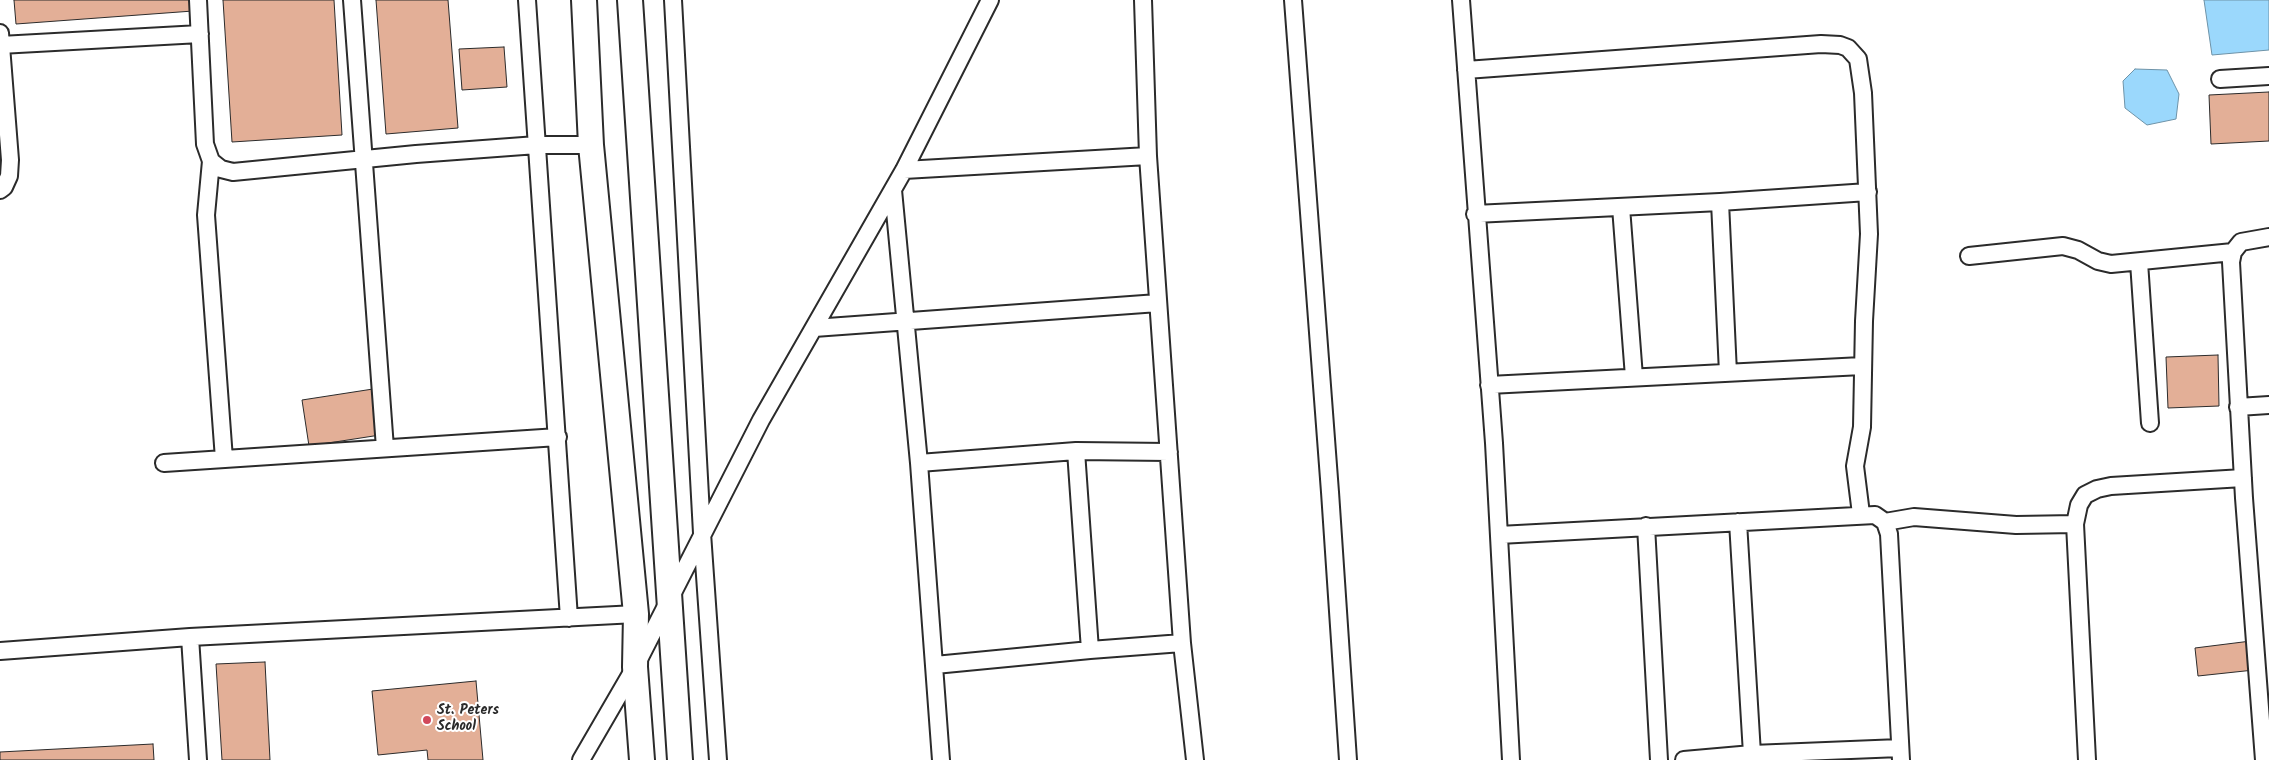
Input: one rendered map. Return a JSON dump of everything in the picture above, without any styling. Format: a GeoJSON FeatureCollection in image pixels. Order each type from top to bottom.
{"type":"FeatureCollection","features":[{"type":"Feature","properties":{"kind":"street"},"geometry":{"type":"LineString","coordinates":[[198,0],[205,144],[211,161],[206,215],[224,459]]}},
{"type":"Feature","properties":{"kind":"street"},"geometry":{"type":"LineString","coordinates":[[352,0],[385,448]]}},
{"type":"Feature","properties":{"kind":"street"},"geometry":{"type":"LineString","coordinates":[[527,0],[569,618]]}},
{"type":"Feature","properties":{"kind":"street"},"geometry":{"type":"LineString","coordinates":[[584,0],[591,144],[636,614],[635,667],[642,760]]}},
{"type":"Feature","properties":{"kind":"street"},"geometry":{"type":"LineString","coordinates":[[630,0],[680,760]]}},
{"type":"Feature","properties":{"kind":"street"},"geometry":{"type":"LineString","coordinates":[[673,0],[702,533],[718,760]]}},
{"type":"Feature","properties":{"kind":"street"},"geometry":{"type":"LineString","coordinates":[[581,760],[635,667],[761,420],[904,170],[990,0]]}},
{"type":"Feature","properties":{"kind":"street"},"geometry":{"type":"LineString","coordinates":[[1143,0],[1148,156],[1158,303],[1182,643],[1195,760]]}},
{"type":"Feature","properties":{"kind":"street"},"geometry":{"type":"LineString","coordinates":[[1293,0],[1348,760]]}},
{"type":"Feature","properties":{"kind":"street"},"geometry":{"type":"LineString","coordinates":[[1461,0],[1499,535],[1510,760]]}},
{"type":"Feature","properties":{"kind":"street"},"geometry":{"type":"LineString","coordinates":[[0,32],[10,160],[8,176],[4,187],[0,190]]}},
{"type":"Feature","properties":{"kind":"street"},"geometry":{"type":"LineString","coordinates":[[0,45],[200,34]]}},
{"type":"Feature","properties":{"kind":"street"},"geometry":{"type":"LineString","coordinates":[[1466,70],[1822,44],[1840,45],[1848,48],[1858,59],[1863,93],[1869,234],[1862,366],[1862,427],[1855,466],[1861,514]]}},
{"type":"Feature","properties":{"kind":"street"},"geometry":{"type":"LineString","coordinates":[[2220,79],[2269,76]]}},
{"type":"Feature","properties":{"kind":"street"},"geometry":{"type":"LineString","coordinates":[[211,161],[221,169],[233,172],[537,144],[591,144]]}},
{"type":"Feature","properties":{"kind":"street"},"geometry":{"type":"LineString","coordinates":[[904,170],[1148,156]]}},
{"type":"Feature","properties":{"kind":"street"},"geometry":{"type":"LineString","coordinates":[[893,190],[919,462],[941,760]]}},
{"type":"Feature","properties":{"kind":"street"},"geometry":{"type":"LineString","coordinates":[[1475,214],[1720,202],[1868,192]]}},
{"type":"Feature","properties":{"kind":"street"},"geometry":{"type":"LineString","coordinates":[[1720,202],[1728,373]]}},
{"type":"Feature","properties":{"kind":"street"},"geometry":{"type":"LineString","coordinates":[[1621,207],[1634,378]]}},
{"type":"Feature","properties":{"kind":"street"},"geometry":{"type":"LineString","coordinates":[[2264,760],[2238,407],[2231,262],[2233,252],[2241,242],[2269,237]]}},
{"type":"Feature","properties":{"kind":"street"},"geometry":{"type":"LineString","coordinates":[[1969,256],[2063,246],[2078,250],[2098,261],[2139,262],[2233,252]]}},
{"type":"Feature","properties":{"kind":"street"},"geometry":{"type":"LineString","coordinates":[[2139,262],[2150,423]]}},
{"type":"Feature","properties":{"kind":"street"},"geometry":{"type":"LineString","coordinates":[[814,328],[1158,303]]}},
{"type":"Feature","properties":{"kind":"street"},"geometry":{"type":"LineString","coordinates":[[1489,385],[1862,366]]}},
{"type":"Feature","properties":{"kind":"street"},"geometry":{"type":"LineString","coordinates":[[2238,407],[2269,405]]}},
{"type":"Feature","properties":{"kind":"street"},"geometry":{"type":"LineString","coordinates":[[164,463],[558,437]]}},
{"type":"Feature","properties":{"kind":"street"},"geometry":{"type":"LineString","coordinates":[[919,462],[1076,451],[1169,452]]}},
{"type":"Feature","properties":{"kind":"street"},"geometry":{"type":"LineString","coordinates":[[1076,451],[1090,650]]}},
{"type":"Feature","properties":{"kind":"street"},"geometry":{"type":"LineString","coordinates":[[2087,760],[2075,524],[2079,505],[2085,495],[2097,489],[2243,478]]}},
{"type":"Feature","properties":{"kind":"street"},"geometry":{"type":"LineString","coordinates":[[1499,535],[1861,514],[1874,515],[1885,522],[1889,534],[1901,754],[1752,754],[1684,760]]}},
{"type":"Feature","properties":{"kind":"street"},"geometry":{"type":"LineString","coordinates":[[1885,522],[1914,517],[2016,525],[2075,524]]}},
{"type":"Feature","properties":{"kind":"street"},"geometry":{"type":"LineString","coordinates":[[1738,522],[1752,754]]}},
{"type":"Feature","properties":{"kind":"street"},"geometry":{"type":"LineString","coordinates":[[1646,526],[1659,760]]}},
{"type":"Feature","properties":{"kind":"street"},"geometry":{"type":"LineString","coordinates":[[0,651],[190,637],[636,614]]}},
{"type":"Feature","properties":{"kind":"street"},"geometry":{"type":"LineString","coordinates":[[190,637],[198,760]]}},
{"type":"Feature","properties":{"kind":"street"},"geometry":{"type":"LineString","coordinates":[[935,665],[1182,643]]}},
{"type":"Feature","properties":{"kind":"water"},"geometry":{"type":"Polygon","coordinates":[[[2204,0],[2269,0],[2269,50],[2212,55],[2204,0]]]}},
{"type":"Feature","properties":{"kind":"water"},"geometry":{"type":"Polygon","coordinates":[[[2135,69],[2167,70],[2179,94],[2176,119],[2147,125],[2125,108],[2123,81],[2135,69]]]}},
{"type":"Feature","properties":{"kind":"building"},"geometry":{"type":"Polygon","coordinates":[[[14,0],[193,0],[193,11],[16,24],[14,0]]]}},
{"type":"Feature","properties":{"kind":"building"},"geometry":{"type":"Polygon","coordinates":[[[223,0],[334,0],[342,135],[232,142],[223,0]]]}},
{"type":"Feature","properties":{"kind":"building"},"geometry":{"type":"Polygon","coordinates":[[[376,0],[448,0],[458,128],[386,134],[376,0]]]}},
{"type":"Feature","properties":{"kind":"building"},"geometry":{"type":"Polygon","coordinates":[[[504,47],[507,87],[462,90],[459,49],[504,47]]]}},
{"type":"Feature","properties":{"kind":"building"},"geometry":{"type":"Polygon","coordinates":[[[2269,92],[2269,141],[2211,144],[2209,95],[2269,92]]]}},
{"type":"Feature","properties":{"kind":"building"},"geometry":{"type":"Polygon","coordinates":[[[2218,355],[2219,406],[2168,408],[2166,357],[2218,355]]]}},
{"type":"Feature","properties":{"kind":"building"},"geometry":{"type":"Polygon","coordinates":[[[373,389],[380,435],[309,446],[302,400],[373,389]]]}},
{"type":"Feature","properties":{"kind":"building"},"geometry":{"type":"Polygon","coordinates":[[[2251,641],[2254,670],[2198,676],[2195,648],[2251,641]]]}},
{"type":"Feature","properties":{"kind":"building"},"geometry":{"type":"Polygon","coordinates":[[[265,662],[270,760],[222,760],[216,664],[265,662]]]}},
{"type":"Feature","properties":{"kind":"building","name":"St. Peters School"},"geometry":{"type":"Polygon","coordinates":[[[476,681],[483,760],[428,760],[427,750],[378,755],[372,691],[476,681]]]}},
{"type":"Feature","properties":{"kind":"building"},"geometry":{"type":"Polygon","coordinates":[[[153,744],[154,760],[0,760],[0,752],[153,744]]]}},
{"type":"Feature","properties":{"kind":"place","name":"St. Peters School"},"geometry":{"type":"Point","coordinates":[427,720]}}]}
